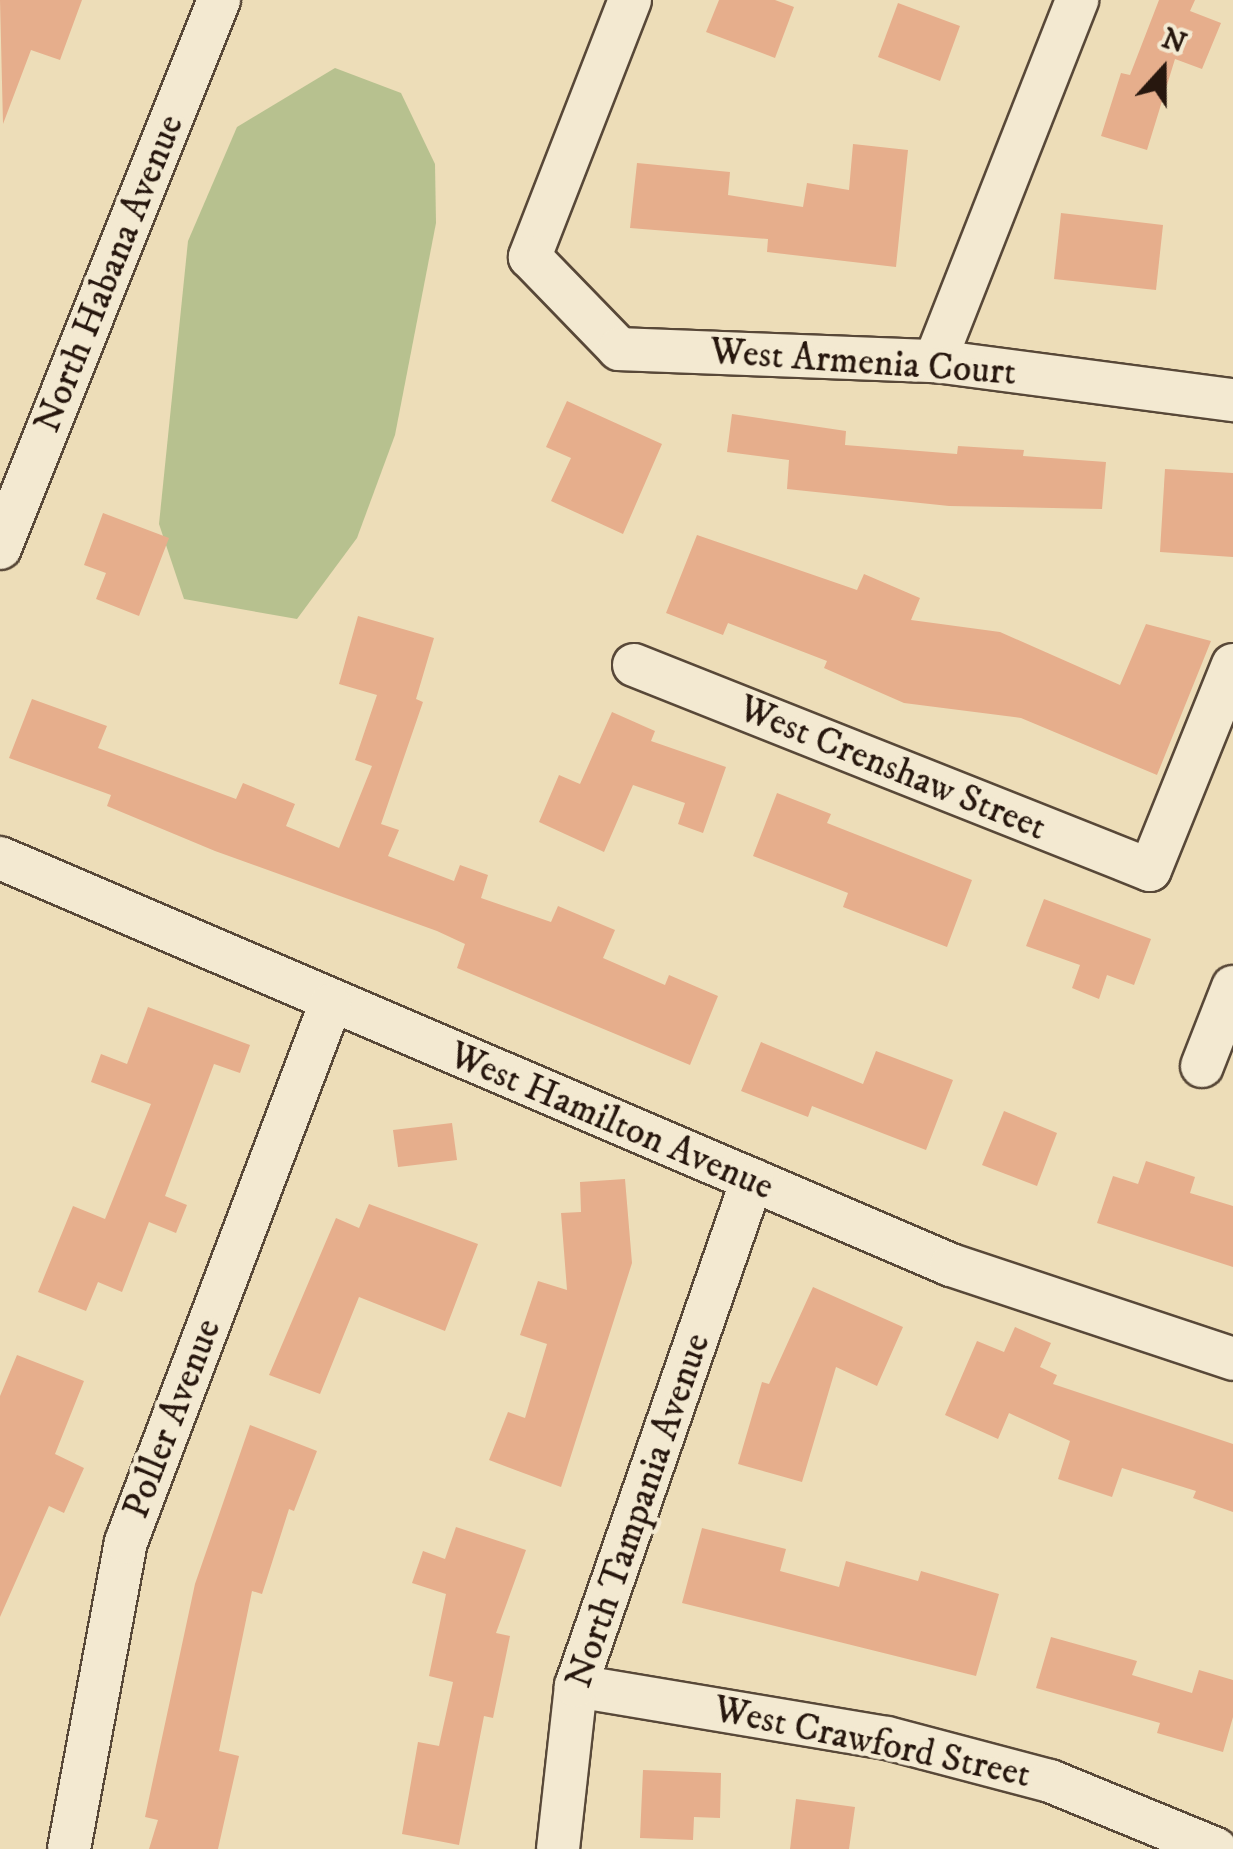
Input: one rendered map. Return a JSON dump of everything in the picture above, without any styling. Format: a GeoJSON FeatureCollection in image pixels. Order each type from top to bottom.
{"type":"FeatureCollection","features":[{"type":"Feature","properties":{"kind":"street","name":"North Habana Avenue"},"geometry":{"type":"LineString","coordinates":[[0,548],[220,0]]}},
{"type":"Feature","properties":{"kind":"street","name":"West Armenia Court"},"geometry":{"type":"LineString","coordinates":[[630,0],[530,257],[620,349],[935,361],[1233,400]]}},
{"type":"Feature","properties":{"kind":"street"},"geometry":{"type":"LineString","coordinates":[[935,361],[1078,0]]}},
{"type":"Feature","properties":{"kind":"street","name":"West Crenshaw Street"},"geometry":{"type":"LineString","coordinates":[[634,666],[1150,870],[1233,664]]}},
{"type":"Feature","properties":{"kind":"street","name":"West Hamilton Avenue"},"geometry":{"type":"LineString","coordinates":[[0,858],[330,1004],[951,1265],[1233,1359]]}},
{"type":"Feature","properties":{"kind":"street"},"geometry":{"type":"LineString","coordinates":[[1202,1066],[1233,987]]}},
{"type":"Feature","properties":{"kind":"street","name":"Poller Avenue"},"geometry":{"type":"LineString","coordinates":[[69,1849],[126,1542],[330,1004]]}},
{"type":"Feature","properties":{"kind":"street","name":"North Tampania Avenue"},"geometry":{"type":"LineString","coordinates":[[558,1849],[576,1686],[752,1180]]}},
{"type":"Feature","properties":{"kind":"street","name":"West Crawford Street"},"geometry":{"type":"LineString","coordinates":[[576,1686],[887,1738],[1050,1782],[1216,1849]]}},
{"type":"Feature","properties":{"kind":"green space"},"geometry":{"type":"Polygon","coordinates":[[[335,68],[401,93],[435,164],[436,223],[395,435],[357,538],[297,619],[184,599],[159,524],[188,241],[237,127],[335,68]]]}},
{"type":"Feature","properties":{"kind":"building"},"geometry":{"type":"Polygon","coordinates":[[[0,0],[82,0],[60,60],[31,50],[3,124],[0,0]]]}},
{"type":"Feature","properties":{"kind":"building"},"geometry":{"type":"Polygon","coordinates":[[[719,0],[775,0],[794,7],[775,58],[706,32],[719,0]]]}},
{"type":"Feature","properties":{"kind":"building"},"geometry":{"type":"Polygon","coordinates":[[[1159,0],[1195,0],[1190,11],[1221,23],[1202,69],[1175,59],[1147,150],[1101,136],[1121,73],[1130,75],[1159,0]]]}},
{"type":"Feature","properties":{"kind":"building"},"geometry":{"type":"Polygon","coordinates":[[[898,3],[960,26],[940,81],[878,57],[898,3]]]}},
{"type":"Feature","properties":{"kind":"building"},"geometry":{"type":"Polygon","coordinates":[[[853,144],[908,150],[896,267],[767,252],[768,239],[630,228],[637,163],[730,172],[728,195],[803,207],[807,183],[849,190],[853,144]]]}},
{"type":"Feature","properties":{"kind":"building"},"geometry":{"type":"Polygon","coordinates":[[[1061,213],[1163,225],[1156,290],[1054,279],[1061,213]]]}},
{"type":"Feature","properties":{"kind":"building"},"geometry":{"type":"Polygon","coordinates":[[[567,401],[662,444],[623,534],[551,501],[571,458],[546,447],[567,401]]]}},
{"type":"Feature","properties":{"kind":"building"},"geometry":{"type":"Polygon","coordinates":[[[732,414],[846,431],[845,445],[957,454],[958,446],[1024,450],[1023,456],[1106,462],[1102,509],[949,506],[787,489],[789,460],[727,452],[732,414]]]}},
{"type":"Feature","properties":{"kind":"building"},"geometry":{"type":"Polygon","coordinates":[[[1165,469],[1233,473],[1233,557],[1160,552],[1165,469]]]}},
{"type":"Feature","properties":{"kind":"building"},"geometry":{"type":"Polygon","coordinates":[[[103,513],[169,538],[139,616],[96,599],[106,573],[84,565],[103,513]]]}},
{"type":"Feature","properties":{"kind":"building"},"geometry":{"type":"Polygon","coordinates":[[[697,535],[857,590],[864,574],[920,598],[911,620],[1000,632],[1120,685],[1146,624],[1211,641],[1157,775],[1021,718],[904,703],[824,668],[827,661],[728,623],[723,635],[666,613],[697,535]]]}},
{"type":"Feature","properties":{"kind":"building"},"geometry":{"type":"Polygon","coordinates":[[[358,616],[434,638],[416,699],[423,702],[381,824],[399,830],[388,856],[454,881],[460,865],[488,875],[481,898],[551,922],[558,906],[615,930],[603,958],[665,985],[669,975],[718,996],[690,1065],[457,968],[465,944],[437,931],[215,851],[107,806],[111,795],[9,758],[32,699],[107,726],[98,748],[236,799],[243,783],[295,804],[286,826],[339,848],[372,766],[355,760],[377,695],[339,684],[358,616]]]}},
{"type":"Feature","properties":{"kind":"building"},"geometry":{"type":"Polygon","coordinates":[[[612,712],[655,731],[651,741],[726,767],[703,833],[678,824],[685,803],[633,785],[604,852],[539,822],[559,775],[580,784],[612,712]]]}},
{"type":"Feature","properties":{"kind":"building"},"geometry":{"type":"Polygon","coordinates":[[[777,793],[831,814],[827,823],[972,880],[947,947],[843,907],[848,893],[753,856],[777,793]]]}},
{"type":"Feature","properties":{"kind":"building"},"geometry":{"type":"Polygon","coordinates":[[[1044,899],[1151,939],[1134,985],[1107,975],[1099,999],[1072,988],[1080,965],[1026,946],[1044,899]]]}},
{"type":"Feature","properties":{"kind":"building"},"geometry":{"type":"Polygon","coordinates":[[[148,1007],[250,1045],[240,1073],[214,1064],[165,1196],[187,1205],[176,1233],[149,1222],[122,1292],[98,1282],[86,1311],[38,1292],[73,1206],[105,1219],[151,1104],[91,1082],[101,1054],[127,1064],[148,1007]]]}},
{"type":"Feature","properties":{"kind":"building"},"geometry":{"type":"Polygon","coordinates":[[[761,1042],[863,1084],[876,1051],[953,1080],[926,1150],[812,1106],[808,1117],[741,1091],[761,1042]]]}},
{"type":"Feature","properties":{"kind":"building"},"geometry":{"type":"Polygon","coordinates":[[[1004,1111],[1057,1133],[1037,1186],[982,1165],[1004,1111]]]}},
{"type":"Feature","properties":{"kind":"building"},"geometry":{"type":"Polygon","coordinates":[[[452,1123],[457,1160],[398,1167],[393,1130],[452,1123]]]}},
{"type":"Feature","properties":{"kind":"building"},"geometry":{"type":"Polygon","coordinates":[[[1146,1161],[1195,1177],[1190,1193],[1233,1206],[1233,1267],[1097,1223],[1113,1176],[1138,1184],[1146,1161]]]}},
{"type":"Feature","properties":{"kind":"building"},"geometry":{"type":"Polygon","coordinates":[[[625,1179],[632,1263],[561,1487],[489,1460],[508,1412],[525,1418],[547,1344],[520,1335],[538,1281],[567,1290],[561,1213],[581,1212],[580,1182],[625,1179]]]}},
{"type":"Feature","properties":{"kind":"building"},"geometry":{"type":"Polygon","coordinates":[[[369,1204],[478,1244],[445,1331],[359,1297],[320,1394],[269,1375],[336,1218],[359,1228],[369,1204]]]}},
{"type":"Feature","properties":{"kind":"building"},"geometry":{"type":"Polygon","coordinates":[[[813,1287],[903,1327],[877,1386],[836,1367],[802,1482],[738,1464],[762,1382],[769,1384],[813,1287]]]}},
{"type":"Feature","properties":{"kind":"building"},"geometry":{"type":"Polygon","coordinates":[[[1015,1327],[1051,1343],[1040,1367],[1057,1375],[1053,1384],[1233,1444],[1233,1512],[1193,1498],[1196,1491],[1122,1468],[1112,1497],[1058,1479],[1070,1441],[1009,1413],[998,1439],[945,1415],[977,1341],[1004,1352],[1015,1327]]]}},
{"type":"Feature","properties":{"kind":"building"},"geometry":{"type":"Polygon","coordinates":[[[17,1355],[84,1381],[55,1454],[84,1468],[64,1513],[49,1506],[0,1617],[0,1396],[17,1355]]]}},
{"type":"Feature","properties":{"kind":"building"},"geometry":{"type":"Polygon","coordinates":[[[250,1425],[317,1451],[294,1511],[289,1509],[262,1594],[252,1591],[219,1751],[239,1756],[218,1849],[149,1849],[158,1820],[145,1817],[195,1584],[250,1425]]]}},
{"type":"Feature","properties":{"kind":"building"},"geometry":{"type":"Polygon","coordinates":[[[456,1527],[526,1550],[496,1633],[510,1636],[493,1718],[484,1716],[459,1845],[402,1834],[418,1742],[439,1746],[453,1682],[429,1676],[446,1594],[412,1583],[423,1551],[445,1559],[456,1527]]]}},
{"type":"Feature","properties":{"kind":"building"},"geometry":{"type":"Polygon","coordinates":[[[702,1528],[786,1549],[780,1571],[839,1587],[846,1561],[918,1581],[921,1571],[999,1594],[976,1676],[682,1603],[702,1528]]]}},
{"type":"Feature","properties":{"kind":"building"},"geometry":{"type":"Polygon","coordinates":[[[1051,1637],[1137,1661],[1132,1675],[1192,1693],[1199,1670],[1233,1680],[1233,1717],[1223,1752],[1157,1733],[1160,1723],[1036,1688],[1051,1637]]]}},
{"type":"Feature","properties":{"kind":"building"},"geometry":{"type":"Polygon","coordinates":[[[643,1770],[721,1773],[720,1818],[694,1817],[693,1840],[640,1838],[643,1770]]]}},
{"type":"Feature","properties":{"kind":"building"},"geometry":{"type":"Polygon","coordinates":[[[796,1799],[855,1807],[849,1849],[790,1849],[796,1799]]]}}]}
